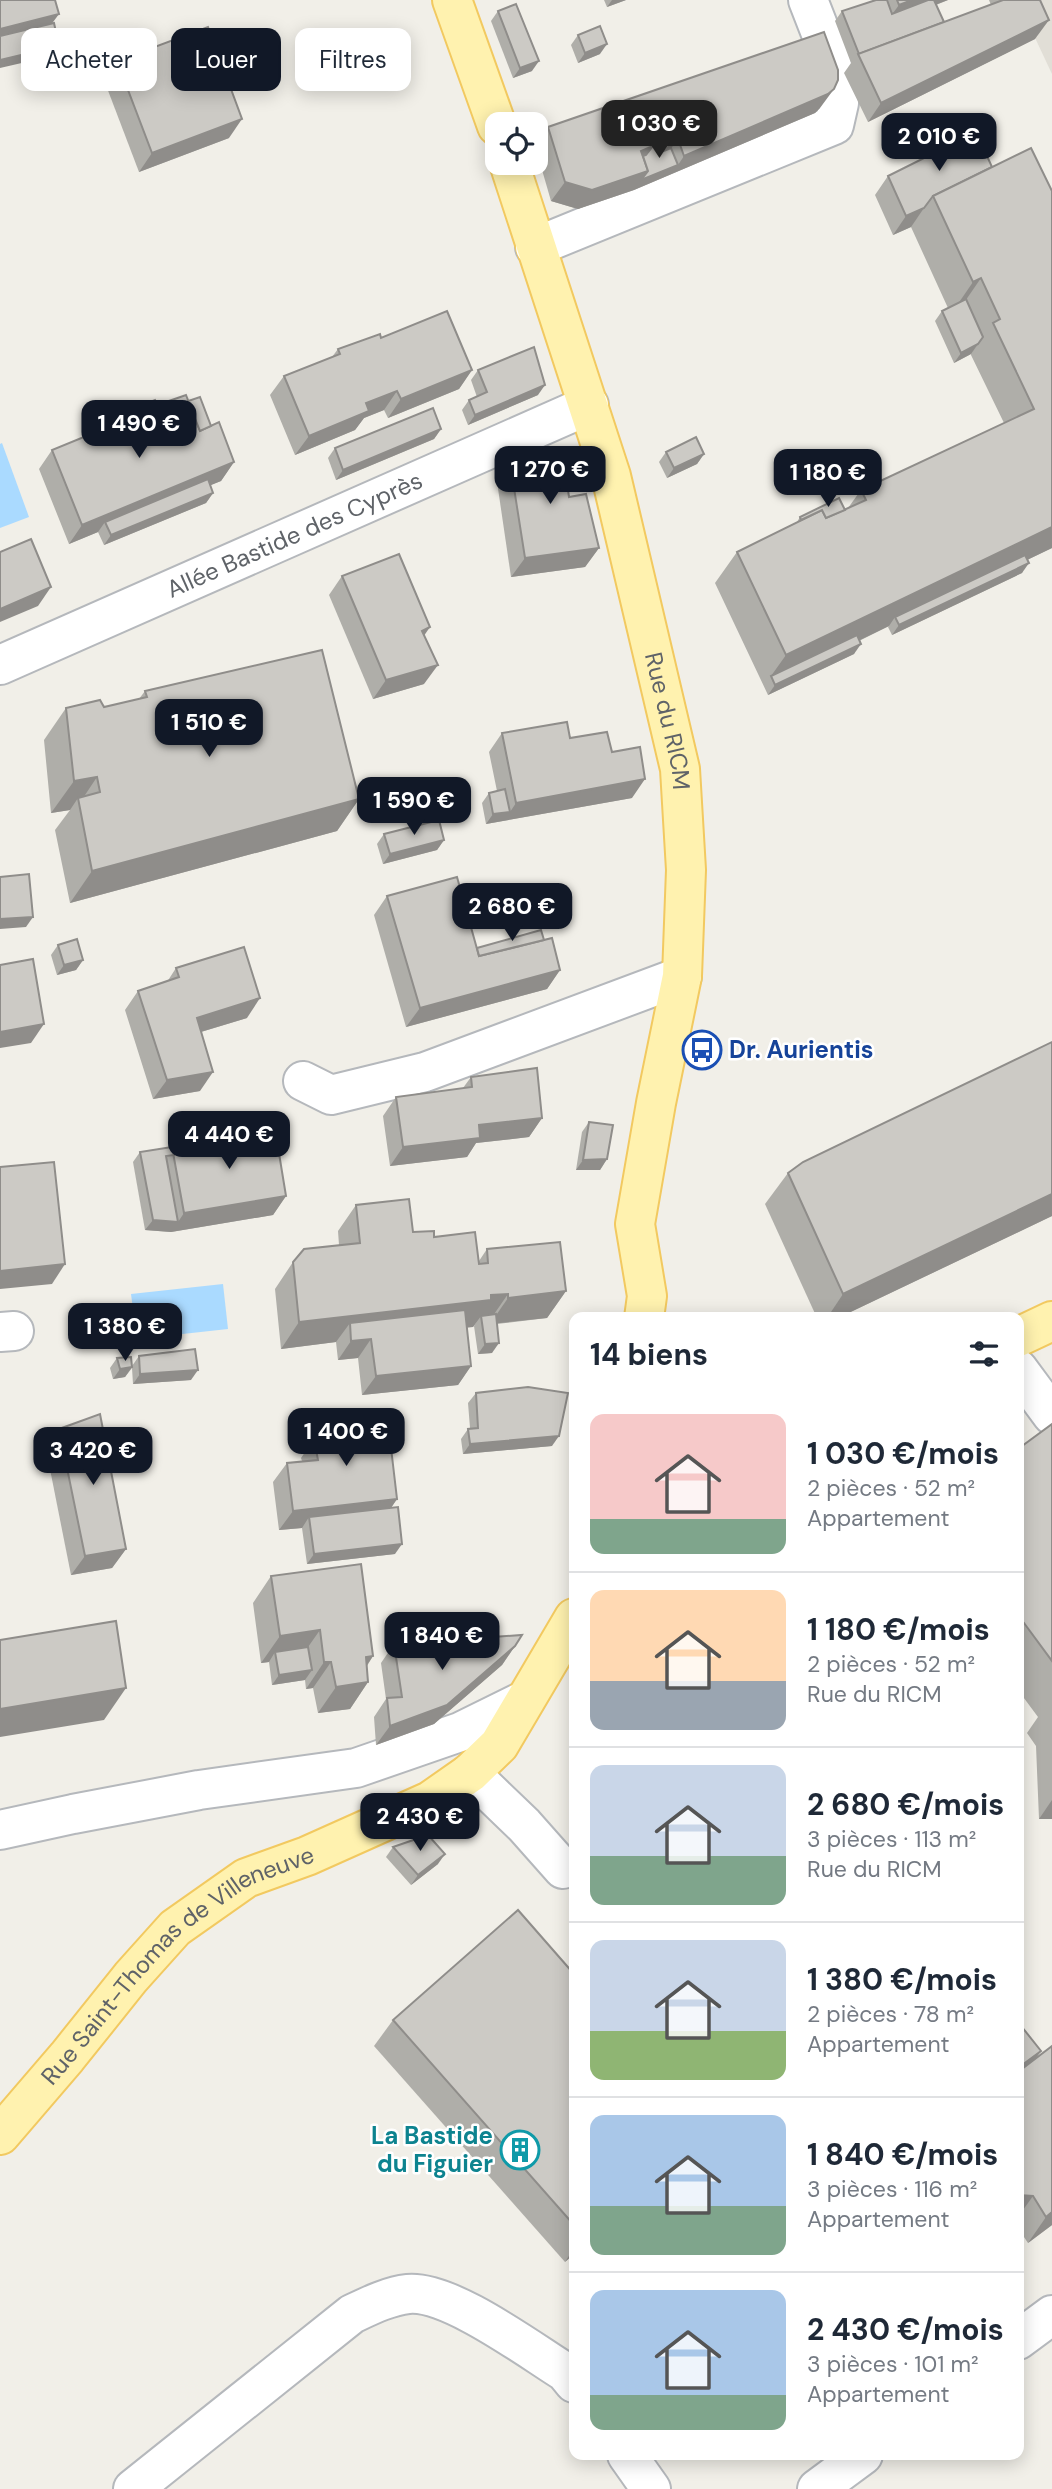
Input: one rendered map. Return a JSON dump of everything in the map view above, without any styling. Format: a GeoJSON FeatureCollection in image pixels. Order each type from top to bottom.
{"type":"FeatureCollection","features":[{"type":"Feature","properties":{"kind":"main road"},"geometry":{"type":"LineString","coordinates":[[452,0],[492,112]]}},
{"type":"Feature","properties":{"kind":"main road","name":"Rue du RICM"},"geometry":{"type":"LineString","coordinates":[[513,175],[611,476],[680,769],[686,870],[682,976],[635,1224],[653,1311]]}},
{"type":"Feature","properties":{"kind":"main road"},"geometry":{"type":"LineString","coordinates":[[1024,1334],[1052,1321]]}},
{"type":"Feature","properties":{"kind":"main road","name":"Rue Saint-Thomas de Villeneuve"},"geometry":{"type":"LineString","coordinates":[[0,2135],[175,1928],[246,1878],[307,1856],[430,1801],[470,1773],[499,1745],[569,1626]]}},
{"type":"Feature","properties":{"kind":"street"},"geometry":{"type":"LineString","coordinates":[[535,247],[834,125],[839,103],[831,59],[808,0]]}},
{"type":"Feature","properties":{"kind":"street","name":"Allée Bastide des Cyprès"},"geometry":{"type":"LineString","coordinates":[[0,665],[589,405]]}},
{"type":"Feature","properties":{"kind":"street"},"geometry":{"type":"LineString","coordinates":[[303,1081],[331,1095],[425,1072],[682,976]]}},
{"type":"Feature","properties":{"kind":"street"},"geometry":{"type":"LineString","coordinates":[[1024,1377],[1052,1415]]}},
{"type":"Feature","properties":{"kind":"street"},"geometry":{"type":"LineString","coordinates":[[0,1830],[199,1790],[356,1768],[460,1732],[525,1700]]}},
{"type":"Feature","properties":{"kind":"street"},"geometry":{"type":"LineString","coordinates":[[470,1773],[524,1825],[563,1870]]}},
{"type":"Feature","properties":{"kind":"street"},"geometry":{"type":"LineString","coordinates":[[146,2478],[352,2314],[373,2304],[407,2294],[431,2295],[460,2307],[569,2377]]}},
{"type":"Feature","properties":{"kind":"street"},"geometry":{"type":"LineString","coordinates":[[1024,2336],[1052,2315]]}},
{"type":"Feature","properties":{"kind":"street"},"geometry":{"type":"LineString","coordinates":[[631,2460],[651,2489]]}},
{"type":"Feature","properties":{"kind":"street"},"geometry":{"type":"LineString","coordinates":[[817,2489],[856,2460]]}},
{"type":"Feature","properties":{"kind":"shaded area"},"geometry":{"type":"Polygon","coordinates":[[[1041,0],[1052,0],[1052,74],[1021,8],[1041,0]]]}},
{"type":"Feature","properties":{"kind":"water"},"geometry":{"type":"Polygon","coordinates":[[[2,443],[29,517],[0,528],[0,444],[2,443]]]}},
{"type":"Feature","properties":{"kind":"water"},"geometry":{"type":"Polygon","coordinates":[[[223,1284],[228,1329],[137,1339],[131,1294],[223,1284]]]}},
{"type":"Feature","properties":{"kind":"building"},"geometry":{"type":"Polygon","coordinates":[[[0,0],[55,0],[59,14],[0,29],[0,0]]]}},
{"type":"Feature","properties":{"kind":"building"},"geometry":{"type":"Polygon","coordinates":[[[876,0],[887,0],[892,14],[934,0],[944,22],[859,54],[842,11],[876,0]]]}},
{"type":"Feature","properties":{"kind":"building"},"geometry":{"type":"Polygon","coordinates":[[[897,0],[912,0],[899,5],[897,0]]]}},
{"type":"Feature","properties":{"kind":"building"},"geometry":{"type":"Polygon","coordinates":[[[1003,0],[1040,0],[1049,20],[881,103],[858,54],[1003,0]]]}},
{"type":"Feature","properties":{"kind":"building"},"geometry":{"type":"Polygon","coordinates":[[[516,4],[539,61],[520,68],[498,11],[516,4]]]}},
{"type":"Feature","properties":{"kind":"building"},"geometry":{"type":"Polygon","coordinates":[[[54,23],[55,28],[33,28],[54,23]]]}},
{"type":"Feature","properties":{"kind":"building"},"geometry":{"type":"Polygon","coordinates":[[[600,26],[607,44],[585,53],[578,35],[600,26]]]}},
{"type":"Feature","properties":{"kind":"building"},"geometry":{"type":"Polygon","coordinates":[[[21,31],[21,55],[0,60],[0,36],[21,31]]]}},
{"type":"Feature","properties":{"kind":"building"},"geometry":{"type":"Polygon","coordinates":[[[824,32],[838,70],[838,80],[828,94],[684,156],[678,139],[671,142],[666,131],[649,137],[653,146],[641,151],[648,171],[592,190],[565,182],[548,127],[824,32]]]}},
{"type":"Feature","properties":{"kind":"building"},"geometry":{"type":"Polygon","coordinates":[[[171,41],[171,91],[232,91],[242,119],[152,153],[128,91],[157,91],[157,46],[171,41]]]}},
{"type":"Feature","properties":{"kind":"building"},"geometry":{"type":"Polygon","coordinates":[[[976,132],[992,167],[933,196],[924,208],[906,216],[888,176],[976,132]]]}},
{"type":"Feature","properties":{"kind":"building"},"geometry":{"type":"Polygon","coordinates":[[[660,140],[664,151],[671,148],[678,165],[641,180],[648,171],[643,156],[653,146],[651,143],[660,140]]]}},
{"type":"Feature","properties":{"kind":"building"},"geometry":{"type":"Polygon","coordinates":[[[1031,148],[1052,191],[1052,527],[786,655],[737,552],[822,510],[826,518],[866,500],[861,490],[1034,409],[993,323],[1000,319],[981,278],[973,282],[933,196],[1031,148]]]}},
{"type":"Feature","properties":{"kind":"building"},"geometry":{"type":"Polygon","coordinates":[[[966,299],[983,337],[978,344],[961,353],[942,311],[966,299]]]}},
{"type":"Feature","properties":{"kind":"building"},"geometry":{"type":"Polygon","coordinates":[[[447,311],[472,370],[401,399],[397,391],[366,403],[369,411],[309,436],[284,376],[340,354],[338,349],[380,334],[381,338],[447,311]]]}},
{"type":"Feature","properties":{"kind":"building"},"geometry":{"type":"Polygon","coordinates":[[[534,347],[545,385],[475,415],[469,400],[487,392],[478,370],[534,347]]]}},
{"type":"Feature","properties":{"kind":"building"},"geometry":{"type":"Polygon","coordinates":[[[186,395],[200,431],[219,422],[234,462],[82,525],[52,450],[118,423],[121,427],[167,408],[166,402],[186,395]]]}},
{"type":"Feature","properties":{"kind":"building"},"geometry":{"type":"Polygon","coordinates":[[[200,397],[211,426],[200,431],[188,401],[200,397]]]}},
{"type":"Feature","properties":{"kind":"building"},"geometry":{"type":"Polygon","coordinates":[[[155,400],[159,411],[121,427],[118,423],[111,426],[107,419],[155,400]]]}},
{"type":"Feature","properties":{"kind":"building"},"geometry":{"type":"Polygon","coordinates":[[[433,408],[441,429],[343,470],[335,448],[433,408]]]}},
{"type":"Feature","properties":{"kind":"building"},"geometry":{"type":"Polygon","coordinates":[[[696,437],[704,454],[674,468],[666,452],[696,437]]]}},
{"type":"Feature","properties":{"kind":"building"},"geometry":{"type":"Polygon","coordinates":[[[562,448],[569,497],[586,494],[599,548],[525,558],[509,456],[562,448]]]}},
{"type":"Feature","properties":{"kind":"building"},"geometry":{"type":"Polygon","coordinates":[[[208,479],[213,493],[111,535],[105,522],[208,479]]]}},
{"type":"Feature","properties":{"kind":"building"},"geometry":{"type":"Polygon","coordinates":[[[839,498],[845,510],[826,518],[822,510],[801,520],[800,517],[839,498]]]}},
{"type":"Feature","properties":{"kind":"building"},"geometry":{"type":"Polygon","coordinates":[[[31,539],[51,587],[0,609],[0,552],[31,539]]]}},
{"type":"Feature","properties":{"kind":"building"},"geometry":{"type":"Polygon","coordinates":[[[399,554],[430,627],[422,631],[438,665],[386,680],[342,576],[399,554]]]}},
{"type":"Feature","properties":{"kind":"building"},"geometry":{"type":"Polygon","coordinates":[[[1025,555],[1029,563],[899,625],[895,617],[1025,555]]]}},
{"type":"Feature","properties":{"kind":"building"},"geometry":{"type":"Polygon","coordinates":[[[857,635],[861,644],[775,685],[771,676],[857,635]]]}},
{"type":"Feature","properties":{"kind":"building"},"geometry":{"type":"Polygon","coordinates":[[[322,650],[359,799],[92,871],[78,798],[100,792],[97,777],[74,781],[66,708],[100,700],[104,707],[147,697],[145,691],[322,650]]]}},
{"type":"Feature","properties":{"kind":"building"},"geometry":{"type":"Polygon","coordinates":[[[567,722],[570,738],[607,732],[612,752],[640,747],[645,779],[516,803],[502,733],[567,722]]]}},
{"type":"Feature","properties":{"kind":"building"},"geometry":{"type":"Polygon","coordinates":[[[505,789],[510,812],[493,814],[489,793],[505,789]]]}},
{"type":"Feature","properties":{"kind":"building"},"geometry":{"type":"Polygon","coordinates":[[[439,820],[444,840],[390,854],[384,834],[439,820]]]}},
{"type":"Feature","properties":{"kind":"building"},"geometry":{"type":"Polygon","coordinates":[[[29,874],[33,917],[0,919],[0,877],[29,874]]]}},
{"type":"Feature","properties":{"kind":"building"},"geometry":{"type":"Polygon","coordinates":[[[457,877],[479,956],[552,938],[560,970],[420,1008],[387,896],[457,877]]]}},
{"type":"Feature","properties":{"kind":"building"},"geometry":{"type":"Polygon","coordinates":[[[541,930],[544,940],[479,956],[477,948],[541,930]]]}},
{"type":"Feature","properties":{"kind":"building"},"geometry":{"type":"Polygon","coordinates":[[[77,939],[83,960],[64,965],[58,945],[77,939]]]}},
{"type":"Feature","properties":{"kind":"building"},"geometry":{"type":"Polygon","coordinates":[[[244,947],[260,998],[197,1018],[213,1072],[167,1080],[138,991],[179,977],[176,968],[244,947]]]}},
{"type":"Feature","properties":{"kind":"building"},"geometry":{"type":"Polygon","coordinates":[[[33,959],[44,1024],[0,1032],[0,965],[33,959]]]}},
{"type":"Feature","properties":{"kind":"building"},"geometry":{"type":"Polygon","coordinates":[[[1052,1042],[1052,1194],[843,1294],[788,1173],[803,1162],[1052,1042]]]}},
{"type":"Feature","properties":{"kind":"building"},"geometry":{"type":"Polygon","coordinates":[[[537,1068],[542,1118],[479,1125],[480,1138],[403,1147],[396,1097],[472,1087],[471,1077],[537,1068]]]}},
{"type":"Feature","properties":{"kind":"building"},"geometry":{"type":"Polygon","coordinates":[[[589,1122],[613,1125],[607,1159],[583,1160],[589,1122]]]}},
{"type":"Feature","properties":{"kind":"building"},"geometry":{"type":"Polygon","coordinates":[[[275,1129],[286,1196],[184,1213],[172,1147],[275,1129]]]}},
{"type":"Feature","properties":{"kind":"building"},"geometry":{"type":"Polygon","coordinates":[[[191,1144],[172,1147],[174,1155],[166,1156],[178,1222],[153,1220],[140,1152],[191,1144]]]}},
{"type":"Feature","properties":{"kind":"building"},"geometry":{"type":"Polygon","coordinates":[[[54,1162],[65,1264],[0,1271],[0,1167],[54,1162]]]}},
{"type":"Feature","properties":{"kind":"building"},"geometry":{"type":"Polygon","coordinates":[[[409,1199],[413,1232],[434,1231],[434,1237],[475,1232],[479,1264],[488,1263],[487,1249],[560,1242],[566,1291],[508,1298],[508,1294],[491,1295],[491,1300],[299,1322],[293,1262],[304,1249],[360,1243],[356,1205],[409,1199]]]}},
{"type":"Feature","properties":{"kind":"building"},"geometry":{"type":"Polygon","coordinates":[[[465,1310],[471,1366],[376,1376],[371,1339],[351,1341],[350,1323],[465,1310]]]}},
{"type":"Feature","properties":{"kind":"building"},"geometry":{"type":"Polygon","coordinates":[[[496,1314],[499,1343],[485,1344],[481,1316],[496,1314]]]}},
{"type":"Feature","properties":{"kind":"building"},"geometry":{"type":"Polygon","coordinates":[[[195,1349],[198,1370],[140,1374],[139,1356],[195,1349]]]}},
{"type":"Feature","properties":{"kind":"building"},"geometry":{"type":"Polygon","coordinates":[[[131,1357],[132,1367],[120,1369],[117,1358],[131,1357]]]}},
{"type":"Feature","properties":{"kind":"building"},"geometry":{"type":"Polygon","coordinates":[[[528,1387],[568,1393],[559,1436],[470,1444],[468,1429],[478,1428],[476,1393],[528,1387]]]}},
{"type":"Feature","properties":{"kind":"building"},"geometry":{"type":"Polygon","coordinates":[[[100,1414],[126,1549],[85,1556],[59,1429],[100,1414]]]}},
{"type":"Feature","properties":{"kind":"building"},"geometry":{"type":"Polygon","coordinates":[[[359,1418],[359,1425],[388,1422],[397,1499],[293,1511],[287,1463],[318,1460],[314,1439],[326,1438],[326,1422],[359,1418]]]}},
{"type":"Feature","properties":{"kind":"building"},"geometry":{"type":"Polygon","coordinates":[[[1052,1424],[1052,1661],[1024,1623],[1024,1445],[1052,1424]]]}},
{"type":"Feature","properties":{"kind":"building"},"geometry":{"type":"Polygon","coordinates":[[[398,1507],[402,1544],[314,1554],[309,1517],[398,1507]]]}},
{"type":"Feature","properties":{"kind":"building"},"geometry":{"type":"Polygon","coordinates":[[[361,1564],[373,1656],[366,1657],[368,1682],[336,1687],[331,1662],[324,1662],[320,1630],[280,1636],[271,1576],[361,1564]]]}},
{"type":"Feature","properties":{"kind":"building"},"geometry":{"type":"Polygon","coordinates":[[[116,1621],[126,1688],[0,1709],[0,1640],[116,1621]]]}},
{"type":"Feature","properties":{"kind":"building"},"geometry":{"type":"Polygon","coordinates":[[[522,1635],[515,1646],[447,1705],[390,1726],[387,1698],[402,1697],[394,1644],[522,1635]]]}},
{"type":"Feature","properties":{"kind":"building"},"geometry":{"type":"Polygon","coordinates":[[[308,1647],[312,1670],[279,1675],[275,1652],[308,1647]]]}},
{"type":"Feature","properties":{"kind":"building"},"geometry":{"type":"Polygon","coordinates":[[[428,1835],[445,1854],[418,1875],[393,1847],[428,1835]]]}},
{"type":"Feature","properties":{"kind":"building","name":"La Bastide du Figuier"},"geometry":{"type":"Polygon","coordinates":[[[518,1910],[569,1968],[569,2219],[393,2020],[518,1910]]]}},
{"type":"Feature","properties":{"kind":"building"},"geometry":{"type":"Polygon","coordinates":[[[1024,2030],[1041,2051],[1024,2064],[1024,2030]]]}},
{"type":"Feature","properties":{"kind":"building"},"geometry":{"type":"Polygon","coordinates":[[[1052,2046],[1052,2212],[1046,2217],[1033,2196],[1024,2195],[1024,2067],[1052,2046]]]}},
{"type":"Feature","properties":{"kind":"place","name":"Dr. Aurientis"},"geometry":{"type":"Point","coordinates":[702,1050]}},
{"type":"Feature","properties":{"kind":"place","name":"La Bastide du Figuier"},"geometry":{"type":"Point","coordinates":[520,2150]}}]}
